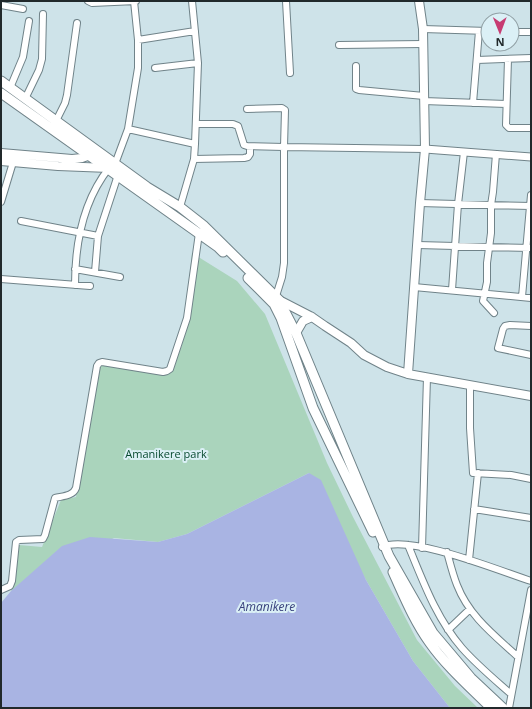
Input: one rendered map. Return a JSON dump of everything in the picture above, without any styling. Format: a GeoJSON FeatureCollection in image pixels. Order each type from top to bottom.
{"type":"FeatureCollection","features":[{"type":"Feature","properties":{"kind":"main road"},"geometry":{"type":"LineString","coordinates":[[408,374],[425,150],[423,29],[419,1]]}},
{"type":"Feature","properties":{"kind":"main road"},"geometry":{"type":"LineString","coordinates":[[1,81],[56,121],[94,154]]}},
{"type":"Feature","properties":{"kind":"main road"},"geometry":{"type":"LineString","coordinates":[[1,93],[112,166],[180,207],[204,225],[275,299],[296,334],[383,547],[416,622],[444,661],[491,708]]}},
{"type":"Feature","properties":{"kind":"main road"},"geometry":{"type":"LineString","coordinates":[[1,153],[14,158],[65,167],[112,166]]}},
{"type":"Feature","properties":{"kind":"main road"},"geometry":{"type":"LineString","coordinates":[[1,160],[14,158],[72,159],[94,154]]}},
{"type":"Feature","properties":{"kind":"main road"},"geometry":{"type":"LineString","coordinates":[[112,166],[118,175],[218,247],[275,299],[312,317],[351,342],[364,355],[387,367],[408,374],[531,396]]}},
{"type":"Feature","properties":{"kind":"main road"},"geometry":{"type":"LineString","coordinates":[[275,299],[274,304],[313,408],[383,547],[433,633],[471,678],[503,708]]}},
{"type":"Feature","properties":{"kind":"main road"},"geometry":{"type":"LineString","coordinates":[[296,334],[303,321],[312,317]]}},
{"type":"Feature","properties":{"kind":"street"},"geometry":{"type":"LineString","coordinates":[[75,285],[75,269],[80,232],[98,184],[112,166],[128,129],[138,68],[138,40],[134,1],[92,3],[88,1]]}},
{"type":"Feature","properties":{"kind":"street"},"geometry":{"type":"LineString","coordinates":[[180,207],[194,159],[195,144],[198,63],[192,1]]}},
{"type":"Feature","properties":{"kind":"street"},"geometry":{"type":"LineString","coordinates":[[286,1],[290,73]]}},
{"type":"Feature","properties":{"kind":"street"},"geometry":{"type":"LineString","coordinates":[[1,5],[24,9]]}},
{"type":"Feature","properties":{"kind":"street"},"geometry":{"type":"LineString","coordinates":[[25,99],[39,70],[42,59],[43,14]]}},
{"type":"Feature","properties":{"kind":"street"},"geometry":{"type":"LineString","coordinates":[[10,88],[23,57],[28,21]]}},
{"type":"Feature","properties":{"kind":"street"},"geometry":{"type":"LineString","coordinates":[[56,121],[65,103],[67,95],[77,22]]}},
{"type":"Feature","properties":{"kind":"street"},"geometry":{"type":"LineString","coordinates":[[423,29],[479,31],[473,103]]}},
{"type":"Feature","properties":{"kind":"street"},"geometry":{"type":"LineString","coordinates":[[138,40],[195,30]]}},
{"type":"Feature","properties":{"kind":"street"},"geometry":{"type":"LineString","coordinates":[[520,32],[531,32]]}},
{"type":"Feature","properties":{"kind":"street"},"geometry":{"type":"LineString","coordinates":[[339,45],[423,44]]}},
{"type":"Feature","properties":{"kind":"street"},"geometry":{"type":"LineString","coordinates":[[477,60],[531,58]]}},
{"type":"Feature","properties":{"kind":"street"},"geometry":{"type":"LineString","coordinates":[[508,59],[506,125],[507,127],[531,128]]}},
{"type":"Feature","properties":{"kind":"street"},"geometry":{"type":"LineString","coordinates":[[155,68],[198,63]]}},
{"type":"Feature","properties":{"kind":"street"},"geometry":{"type":"LineString","coordinates":[[356,66],[356,89],[359,90],[473,103],[506,104]]}},
{"type":"Feature","properties":{"kind":"street"},"geometry":{"type":"LineString","coordinates":[[247,109],[282,108],[285,110],[286,114],[284,146],[284,264],[282,277],[275,299]]}},
{"type":"Feature","properties":{"kind":"street"},"geometry":{"type":"LineString","coordinates":[[196,124],[233,124],[238,126],[244,145],[250,147],[284,146],[425,150],[531,157]]}},
{"type":"Feature","properties":{"kind":"street"},"geometry":{"type":"LineString","coordinates":[[128,129],[195,144]]}},
{"type":"Feature","properties":{"kind":"street"},"geometry":{"type":"LineString","coordinates":[[194,159],[244,158],[248,157],[250,154],[250,147]]}},
{"type":"Feature","properties":{"kind":"street"},"geometry":{"type":"LineString","coordinates":[[452,290],[458,204],[464,152]]}},
{"type":"Feature","properties":{"kind":"street"},"geometry":{"type":"LineString","coordinates":[[494,313],[483,301],[491,233],[491,205],[496,154]]}},
{"type":"Feature","properties":{"kind":"street"},"geometry":{"type":"LineString","coordinates":[[1,202],[14,158]]}},
{"type":"Feature","properties":{"kind":"street"},"geometry":{"type":"LineString","coordinates":[[95,272],[98,236],[118,175]]}},
{"type":"Feature","properties":{"kind":"street"},"geometry":{"type":"LineString","coordinates":[[522,298],[529,248],[531,195]]}},
{"type":"Feature","properties":{"kind":"street"},"geometry":{"type":"LineString","coordinates":[[420,204],[531,206]]}},
{"type":"Feature","properties":{"kind":"street"},"geometry":{"type":"LineString","coordinates":[[21,221],[98,236]]}},
{"type":"Feature","properties":{"kind":"street"},"geometry":{"type":"LineString","coordinates":[[1,590],[10,586],[12,581],[16,542],[19,540],[43,539],[55,498],[71,494],[76,488],[97,366],[99,363],[102,362],[163,372],[170,369],[187,318],[199,233]]}},
{"type":"Feature","properties":{"kind":"street"},"geometry":{"type":"LineString","coordinates":[[418,245],[529,248]]}},
{"type":"Feature","properties":{"kind":"street"},"geometry":{"type":"LineString","coordinates":[[75,269],[120,277]]}},
{"type":"Feature","properties":{"kind":"street"},"geometry":{"type":"LineString","coordinates":[[1,279],[90,286]]}},
{"type":"Feature","properties":{"kind":"street"},"geometry":{"type":"LineString","coordinates":[[414,287],[531,298]]}},
{"type":"Feature","properties":{"kind":"street"},"geometry":{"type":"LineString","coordinates":[[531,326],[505,326],[498,348],[531,355]]}},
{"type":"Feature","properties":{"kind":"street"},"geometry":{"type":"LineString","coordinates":[[422,548],[427,377]]}},
{"type":"Feature","properties":{"kind":"street"},"geometry":{"type":"LineString","coordinates":[[470,384],[473,473],[512,475],[531,479]]}},
{"type":"Feature","properties":{"kind":"street"},"geometry":{"type":"LineString","coordinates":[[469,560],[478,473]]}},
{"type":"Feature","properties":{"kind":"street"},"geometry":{"type":"LineString","coordinates":[[474,509],[531,518]]}},
{"type":"Feature","properties":{"kind":"street"},"geometry":{"type":"LineString","coordinates":[[383,547],[408,545],[447,552],[531,581]]}},
{"type":"Feature","properties":{"kind":"street"},"geometry":{"type":"LineString","coordinates":[[408,545],[430,598],[448,630],[472,659],[511,694]]}},
{"type":"Feature","properties":{"kind":"street"},"geometry":{"type":"LineString","coordinates":[[447,552],[457,585],[470,609],[486,628],[518,657]]}},
{"type":"Feature","properties":{"kind":"street"},"geometry":{"type":"LineString","coordinates":[[508,708],[531,590]]}},
{"type":"Feature","properties":{"kind":"street"},"geometry":{"type":"LineString","coordinates":[[448,630],[470,609]]}},
{"type":"Feature","properties":{"kind":"street"},"geometry":{"type":"LineString","coordinates":[[524,626],[531,628]]}},
{"type":"Feature","properties":{"kind":"green space","name":"Amanikere park"},"geometry":{"type":"Polygon","coordinates":[[[192,253],[237,281],[265,314],[327,463],[353,517],[417,640],[455,686],[478,708],[450,708],[413,661],[366,580],[309,473],[187,534],[158,542],[114,538],[11,591],[19,545],[42,547],[61,500],[76,497],[97,360],[168,372],[182,346],[192,253]]]}},
{"type":"Feature","properties":{"kind":"water","name":"Amanikere"},"geometry":{"type":"Polygon","coordinates":[[[309,473],[321,480],[366,580],[413,661],[450,708],[1,708],[1,603],[11,591],[62,546],[90,537],[158,542],[187,534],[309,473]]]}}]}
